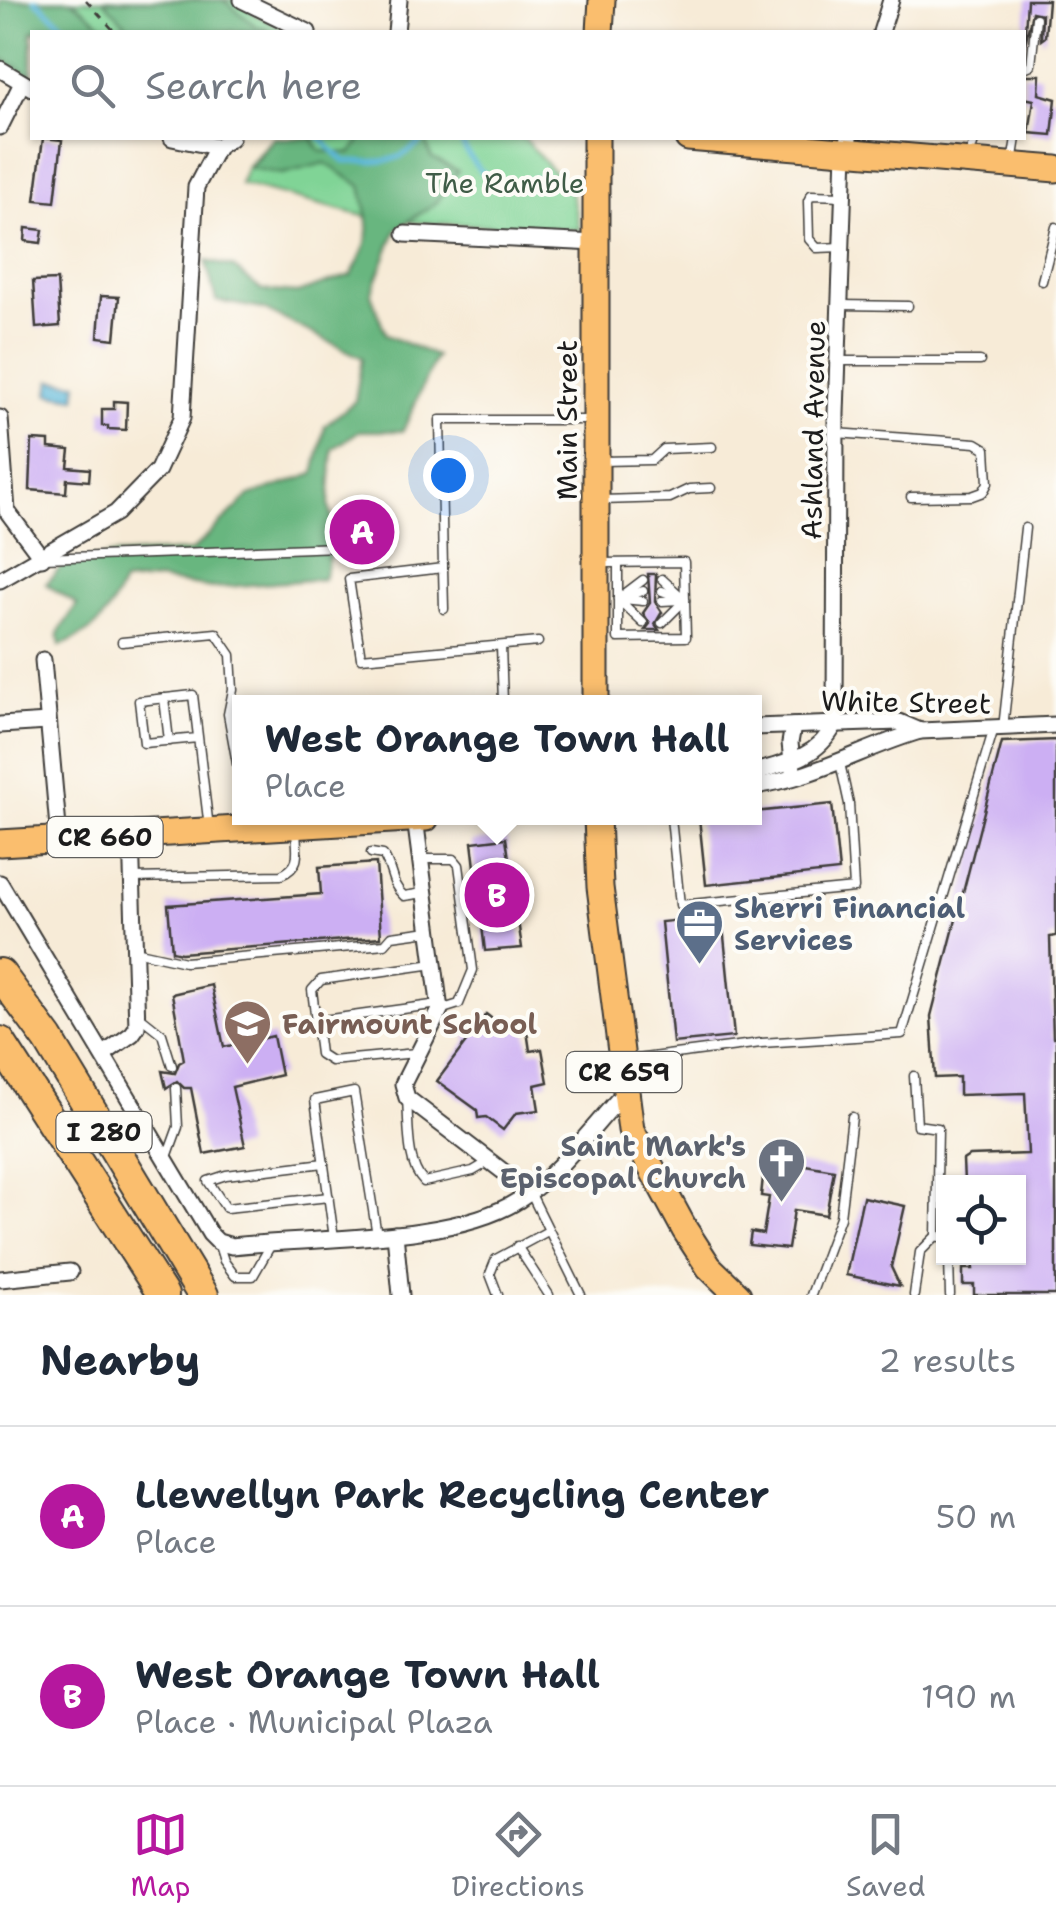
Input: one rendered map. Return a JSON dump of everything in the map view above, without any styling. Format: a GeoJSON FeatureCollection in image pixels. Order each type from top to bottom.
{"type":"FeatureCollection","features":[{"type":"Feature","properties":{"kind":"highway","name":"I 280"},"geometry":{"type":"LineString","coordinates":[[0,974],[48,1039],[203,1295]]}},
{"type":"Feature","properties":{"kind":"highway","name":"I 280"},"geometry":{"type":"LineString","coordinates":[[0,1042],[164,1295]]}},
{"type":"Feature","properties":{"kind":"main road"},"geometry":{"type":"LineString","coordinates":[[600,30],[602,0]]}},
{"type":"Feature","properties":{"kind":"main road","name":"Main Street"},"geometry":{"type":"LineString","coordinates":[[596,140],[596,500],[607,563],[608,638],[597,695]]}},
{"type":"Feature","properties":{"kind":"main road"},"geometry":{"type":"LineString","coordinates":[[741,140],[971,150],[1012,165],[1056,169]]}},
{"type":"Feature","properties":{"kind":"main road","name":"CR 660"},"geometry":{"type":"LineString","coordinates":[[0,843],[210,833],[243,825]]}},
{"type":"Feature","properties":{"kind":"main road","name":"CR 660"},"geometry":{"type":"LineString","coordinates":[[263,825],[322,825]]}},
{"type":"Feature","properties":{"kind":"main road","name":"CR 659"},"geometry":{"type":"LineString","coordinates":[[597,825],[600,887],[631,1130],[709,1267],[738,1295]]}},
{"type":"Feature","properties":{"kind":"street"},"geometry":{"type":"LineString","coordinates":[[242,0],[304,30]]}},
{"type":"Feature","properties":{"kind":"street"},"geometry":{"type":"LineString","coordinates":[[396,30],[400,0]]}},
{"type":"Feature","properties":{"kind":"street"},"geometry":{"type":"LineString","coordinates":[[882,30],[891,0]]}},
{"type":"Feature","properties":{"kind":"street"},"geometry":{"type":"LineString","coordinates":[[0,69],[27,86],[0,127]]}},
{"type":"Feature","properties":{"kind":"street"},"geometry":{"type":"LineString","coordinates":[[0,580],[116,513],[158,470],[182,418],[196,188],[224,142],[198,140]]}},
{"type":"Feature","properties":{"kind":"street","name":"Ashland Avenue"},"geometry":{"type":"LineString","coordinates":[[835,724],[836,434],[847,144]]}},
{"type":"Feature","properties":{"kind":"street"},"geometry":{"type":"LineString","coordinates":[[404,234],[597,242]]}},
{"type":"Feature","properties":{"kind":"street"},"geometry":{"type":"LineString","coordinates":[[0,418],[8,511],[42,558]]}},
{"type":"Feature","properties":{"kind":"street"},"geometry":{"type":"LineString","coordinates":[[43,660],[59,839]]}},
{"type":"Feature","properties":{"kind":"street"},"geometry":{"type":"LineString","coordinates":[[0,726],[48,722]]}},
{"type":"Feature","properties":{"kind":"street","name":"White Street"},"geometry":{"type":"LineString","coordinates":[[762,727],[899,722],[920,732],[1056,725]]}},
{"type":"Feature","properties":{"kind":"street"},"geometry":{"type":"LineString","coordinates":[[762,770],[793,762],[818,748],[835,724]]}},
{"type":"Feature","properties":{"kind":"street"},"geometry":{"type":"LineString","coordinates":[[794,726],[790,743],[794,780]]}},
{"type":"Feature","properties":{"kind":"street"},"geometry":{"type":"LineString","coordinates":[[762,785],[794,780],[920,732]]}},
{"type":"Feature","properties":{"kind":"street"},"geometry":{"type":"LineString","coordinates":[[416,825],[440,1007],[403,1084],[407,1098],[530,1192]]}},
{"type":"Feature","properties":{"kind":"street"},"geometry":{"type":"LineString","coordinates":[[104,1054],[137,1027],[132,836]]}},
{"type":"Feature","properties":{"kind":"street"},"geometry":{"type":"LineString","coordinates":[[0,883],[218,1242],[238,1245],[395,1234],[484,1216],[530,1192],[626,1091]]}},
{"type":"Feature","properties":{"kind":"street"},"geometry":{"type":"LineString","coordinates":[[395,1234],[402,1295]]}},
{"type":"Feature","properties":{"kind":"street"},"geometry":{"type":"LineString","coordinates":[[0,1279],[70,1272]]}},
{"type":"Feature","properties":{"kind":"lane"},"geometry":{"type":"LineString","coordinates":[[1026,67],[1030,65],[1036,18]]}},
{"type":"Feature","properties":{"kind":"lane"},"geometry":{"type":"LineString","coordinates":[[1012,165],[1016,140]]}},
{"type":"Feature","properties":{"kind":"lane"},"geometry":{"type":"LineString","coordinates":[[842,247],[818,248],[808,239],[808,200],[818,194],[844,196]]}},
{"type":"Feature","properties":{"kind":"lane"},"geometry":{"type":"LineString","coordinates":[[1042,281],[1056,227]]}},
{"type":"Feature","properties":{"kind":"lane"},"geometry":{"type":"LineString","coordinates":[[840,305],[908,306]]}},
{"type":"Feature","properties":{"kind":"lane"},"geometry":{"type":"LineString","coordinates":[[838,361],[980,362]]}},
{"type":"Feature","properties":{"kind":"lane"},"geometry":{"type":"LineString","coordinates":[[444,609],[440,420],[596,420]]}},
{"type":"Feature","properties":{"kind":"lane"},"geometry":{"type":"LineString","coordinates":[[836,434],[976,443],[986,449],[988,484],[983,492],[972,496],[910,497]]}},
{"type":"Feature","properties":{"kind":"lane"},"geometry":{"type":"LineString","coordinates":[[596,461],[652,460],[664,449],[712,448]]}},
{"type":"Feature","properties":{"kind":"lane"},"geometry":{"type":"LineString","coordinates":[[596,500],[670,498],[689,489],[711,488]]}},
{"type":"Feature","properties":{"kind":"lane"},"geometry":{"type":"LineString","coordinates":[[623,1060],[761,1043],[902,1034],[999,728],[1025,528]]}},
{"type":"Feature","properties":{"kind":"lane"},"geometry":{"type":"LineString","coordinates":[[42,558],[339,547]]}},
{"type":"Feature","properties":{"kind":"lane"},"geometry":{"type":"LineString","coordinates":[[608,638],[618,638],[618,599],[607,563],[684,562],[686,637],[608,638]]}},
{"type":"Feature","properties":{"kind":"lane"},"geometry":{"type":"LineString","coordinates":[[443,568],[349,579],[361,658],[538,642]]}},
{"type":"Feature","properties":{"kind":"lane"},"geometry":{"type":"LineString","coordinates":[[662,579],[685,600]]}},
{"type":"Feature","properties":{"kind":"lane"},"geometry":{"type":"LineString","coordinates":[[618,599],[643,580]]}},
{"type":"Feature","properties":{"kind":"lane"},"geometry":{"type":"LineString","coordinates":[[618,599],[643,596]]}},
{"type":"Feature","properties":{"kind":"lane"},"geometry":{"type":"LineString","coordinates":[[662,596],[685,600]]}},
{"type":"Feature","properties":{"kind":"lane"},"geometry":{"type":"LineString","coordinates":[[618,599],[643,618]]}},
{"type":"Feature","properties":{"kind":"lane"},"geometry":{"type":"LineString","coordinates":[[662,619],[685,600]]}},
{"type":"Feature","properties":{"kind":"lane"},"geometry":{"type":"LineString","coordinates":[[122,642],[216,633],[231,655],[233,695]]}},
{"type":"Feature","properties":{"kind":"lane"},"geometry":{"type":"LineString","coordinates":[[501,646],[504,695]]}},
{"type":"Feature","properties":{"kind":"lane"},"geometry":{"type":"LineString","coordinates":[[198,738],[144,743],[140,701],[193,695],[210,833]]}},
{"type":"Feature","properties":{"kind":"lane"},"geometry":{"type":"LineString","coordinates":[[164,698],[169,741]]}},
{"type":"Feature","properties":{"kind":"lane"},"geometry":{"type":"LineString","coordinates":[[232,698],[228,714],[232,736]]}},
{"type":"Feature","properties":{"kind":"lane"},"geometry":{"type":"LineString","coordinates":[[672,825],[680,905],[854,888],[849,804],[840,762]]}},
{"type":"Feature","properties":{"kind":"lane"},"geometry":{"type":"LineString","coordinates":[[132,878],[281,875],[297,863],[296,827]]}},
{"type":"Feature","properties":{"kind":"lane"},"geometry":{"type":"LineString","coordinates":[[370,854],[383,854],[394,888],[404,896],[424,893]]}},
{"type":"Feature","properties":{"kind":"lane"},"geometry":{"type":"LineString","coordinates":[[316,1021],[459,1004],[474,970],[459,866],[454,859],[420,859]]}},
{"type":"Feature","properties":{"kind":"lane"},"geometry":{"type":"LineString","coordinates":[[135,951],[186,962],[384,944],[392,936],[429,931]]}},
{"type":"Feature","properties":{"kind":"lane"},"geometry":{"type":"LineString","coordinates":[[420,1053],[331,1061],[320,1054],[312,990],[322,980],[434,964]]}},
{"type":"Feature","properties":{"kind":"lane"},"geometry":{"type":"LineString","coordinates":[[138,1015],[162,1034],[172,1066]]}},
{"type":"Feature","properties":{"kind":"lane"},"geometry":{"type":"LineString","coordinates":[[914,1076],[917,1125],[938,1128],[939,1175]]}},
{"type":"Feature","properties":{"kind":"lane"},"geometry":{"type":"LineString","coordinates":[[166,1160],[178,1127],[176,1088]]}},
{"type":"Feature","properties":{"kind":"lane"},"geometry":{"type":"LineString","coordinates":[[334,1238],[315,1100],[354,1092],[378,1235]]}},
{"type":"Feature","properties":{"kind":"lane"},"geometry":{"type":"LineString","coordinates":[[407,1098],[413,1161],[424,1182],[474,1171],[490,1161]]}},
{"type":"Feature","properties":{"kind":"lane"},"geometry":{"type":"LineString","coordinates":[[811,1295],[840,1218],[852,1117]]}},
{"type":"Feature","properties":{"kind":"lane"},"geometry":{"type":"LineString","coordinates":[[324,1163],[226,1175],[208,1181],[226,1208],[329,1197]]}},
{"type":"Feature","properties":{"kind":"lane"},"geometry":{"type":"LineString","coordinates":[[530,1192],[581,1295]]}},
{"type":"Feature","properties":{"kind":"lane"},"geometry":{"type":"LineString","coordinates":[[498,1295],[490,1274],[496,1259],[548,1231]]}},
{"type":"Feature","properties":{"kind":"lane"},"geometry":{"type":"LineString","coordinates":[[914,1295],[920,1252],[936,1240]]}},
{"type":"Feature","properties":{"kind":"lane"},"geometry":{"type":"LineString","coordinates":[[218,1242],[224,1261],[235,1276],[253,1276],[272,1243]]}},
{"type":"Feature","properties":{"kind":"lane"},"geometry":{"type":"LineString","coordinates":[[517,1246],[549,1295]]}},
{"type":"Feature","properties":{"kind":"lane"},"geometry":{"type":"LineString","coordinates":[[950,1265],[950,1295]]}},
{"type":"Feature","properties":{"kind":"path"},"geometry":{"type":"LineString","coordinates":[[86,0],[113,30]]}},
{"type":"Feature","properties":{"kind":"green space"},"geometry":{"type":"Polygon","coordinates":[[[0,0],[236,0],[257,16],[288,30],[30,30],[30,84],[0,62],[0,0]]]}},
{"type":"Feature","properties":{"kind":"green space"},"geometry":{"type":"Polygon","coordinates":[[[0,0],[72,0],[109,30],[30,30],[30,74],[0,57],[0,0]]]}},
{"type":"Feature","properties":{"kind":"green space"},"geometry":{"type":"Polygon","coordinates":[[[103,0],[223,0],[256,26],[268,30],[131,30],[103,0]]]}},
{"type":"Feature","properties":{"kind":"green space","name":"The Ramble"},"geometry":{"type":"Polygon","coordinates":[[[271,140],[526,140],[571,192],[580,230],[383,221],[240,184],[247,167],[271,140]]]}},
{"type":"Feature","properties":{"kind":"green space"},"geometry":{"type":"Polygon","coordinates":[[[272,140],[313,140],[320,151],[352,153],[360,140],[426,140],[431,157],[458,171],[437,202],[396,230],[371,294],[386,335],[436,356],[403,431],[359,431],[333,449],[329,506],[336,532],[323,579],[213,588],[158,580],[123,583],[99,623],[60,646],[58,633],[77,605],[46,584],[61,567],[111,555],[192,551],[249,496],[314,474],[325,426],[355,401],[362,358],[263,309],[216,301],[206,261],[233,267],[261,290],[297,293],[351,275],[368,232],[361,186],[325,163],[282,174],[250,168],[272,140]]]}},
{"type":"Feature","properties":{"kind":"water"},"geometry":{"type":"Polygon","coordinates":[[[51,380],[78,383],[76,398],[49,394],[51,380]]]}},
{"type":"Feature","properties":{"kind":"building"},"geometry":{"type":"Polygon","coordinates":[[[1027,0],[1048,0],[1045,37],[1041,40],[1042,14],[1032,12],[1026,40],[1027,0]]]}},
{"type":"Feature","properties":{"kind":"building"},"geometry":{"type":"Polygon","coordinates":[[[1026,75],[1040,75],[1039,94],[1056,99],[1052,135],[1029,133],[1034,100],[1026,98],[1026,75]]]}},
{"type":"Feature","properties":{"kind":"building"},"geometry":{"type":"Polygon","coordinates":[[[43,140],[62,140],[55,202],[35,200],[43,140]]]}},
{"type":"Feature","properties":{"kind":"building"},"geometry":{"type":"Polygon","coordinates":[[[26,228],[43,230],[41,243],[25,241],[26,228]]]}},
{"type":"Feature","properties":{"kind":"building"},"geometry":{"type":"Polygon","coordinates":[[[57,280],[60,326],[36,328],[33,281],[57,280]]]}},
{"type":"Feature","properties":{"kind":"building"},"geometry":{"type":"Polygon","coordinates":[[[101,296],[119,297],[115,339],[98,337],[101,296]]]}},
{"type":"Feature","properties":{"kind":"building"},"geometry":{"type":"Polygon","coordinates":[[[114,401],[127,402],[126,430],[102,426],[102,409],[114,409],[114,401]]]}},
{"type":"Feature","properties":{"kind":"building"},"geometry":{"type":"Polygon","coordinates":[[[32,440],[49,441],[49,448],[70,450],[68,467],[90,469],[89,481],[67,479],[66,493],[30,490],[32,440]]]}},
{"type":"Feature","properties":{"kind":"building"},"geometry":{"type":"Polygon","coordinates":[[[386,516],[385,557],[340,556],[346,546],[338,540],[337,518],[386,516]]]}},
{"type":"Feature","properties":{"kind":"building"},"geometry":{"type":"Polygon","coordinates":[[[648,574],[656,574],[655,602],[662,612],[655,624],[659,630],[645,630],[650,624],[643,613],[650,603],[648,574]]]}},
{"type":"Feature","properties":{"kind":"building"},"geometry":{"type":"Polygon","coordinates":[[[1056,740],[1056,936],[1050,937],[1056,1037],[1056,1295],[974,1295],[974,1285],[963,1285],[963,1269],[973,1269],[973,1265],[1026,1265],[1026,1175],[964,1175],[963,1160],[969,1156],[1028,1154],[1025,1093],[959,1095],[959,1077],[935,1078],[931,1016],[1002,742],[1056,740]]]}},
{"type":"Feature","properties":{"kind":"building"},"geometry":{"type":"Polygon","coordinates":[[[832,804],[839,871],[706,885],[700,825],[762,825],[762,811],[832,804]]]}},
{"type":"Feature","properties":{"kind":"building"},"geometry":{"type":"Polygon","coordinates":[[[506,838],[522,948],[485,951],[472,842],[506,838]]]}},
{"type":"Feature","properties":{"kind":"building"},"geometry":{"type":"Polygon","coordinates":[[[376,863],[381,937],[172,951],[168,905],[321,894],[319,867],[376,863]]]}},
{"type":"Feature","properties":{"kind":"building"},"geometry":{"type":"Polygon","coordinates":[[[722,916],[734,1037],[673,1043],[661,922],[722,916]]]}},
{"type":"Feature","properties":{"kind":"building"},"geometry":{"type":"Polygon","coordinates":[[[211,985],[224,1047],[273,1036],[281,1075],[232,1087],[245,1146],[204,1154],[191,1088],[184,1088],[177,1081],[166,1088],[162,1071],[175,1073],[184,1060],[172,994],[211,985]]]}},
{"type":"Feature","properties":{"kind":"building"},"geometry":{"type":"Polygon","coordinates":[[[486,1014],[504,1028],[526,1024],[530,1051],[542,1049],[548,1082],[535,1085],[539,1110],[516,1113],[503,1130],[486,1117],[478,1118],[477,1110],[437,1081],[467,1041],[466,1033],[473,1032],[486,1014]]]}},
{"type":"Feature","properties":{"kind":"building","name":"Saint Mark's Episcopal Church"},"geometry":{"type":"Polygon","coordinates":[[[765,1158],[834,1170],[826,1215],[794,1210],[788,1249],[749,1245],[751,1232],[763,1234],[769,1197],[761,1196],[765,1158]]]}},
{"type":"Feature","properties":{"kind":"building"},"geometry":{"type":"Polygon","coordinates":[[[863,1197],[905,1206],[891,1267],[900,1286],[846,1275],[863,1197]]]}},
{"type":"Feature","properties":{"kind":"waterway"},"geometry":{"type":"LineString","coordinates":[[35,0],[70,30]]}},
{"type":"Feature","properties":{"kind":"waterway"},"geometry":{"type":"LineString","coordinates":[[322,140],[344,161],[368,162],[397,158],[423,140]]}},
{"type":"Feature","properties":{"kind":"waterway"},"geometry":{"type":"LineString","coordinates":[[461,140],[474,162],[496,181],[518,185],[539,177]]}},
{"type":"Feature","properties":{"kind":"place","name":"Llewellyn Park Recycling Center"},"geometry":{"type":"Point","coordinates":[362,532]}},
{"type":"Feature","properties":{"kind":"place","name":"West Orange Town Hall"},"geometry":{"type":"Point","coordinates":[497,895]}},
{"type":"Feature","properties":{"kind":"place","name":"Sherri Financial Services"},"geometry":{"type":"Point","coordinates":[699,966]}},
{"type":"Feature","properties":{"kind":"place","name":"Fairmount School"},"geometry":{"type":"Point","coordinates":[247,1066]}},
{"type":"Feature","properties":{"kind":"place","name":"Saint Mark's Episcopal Church"},"geometry":{"type":"Point","coordinates":[781,1204]}}]}
